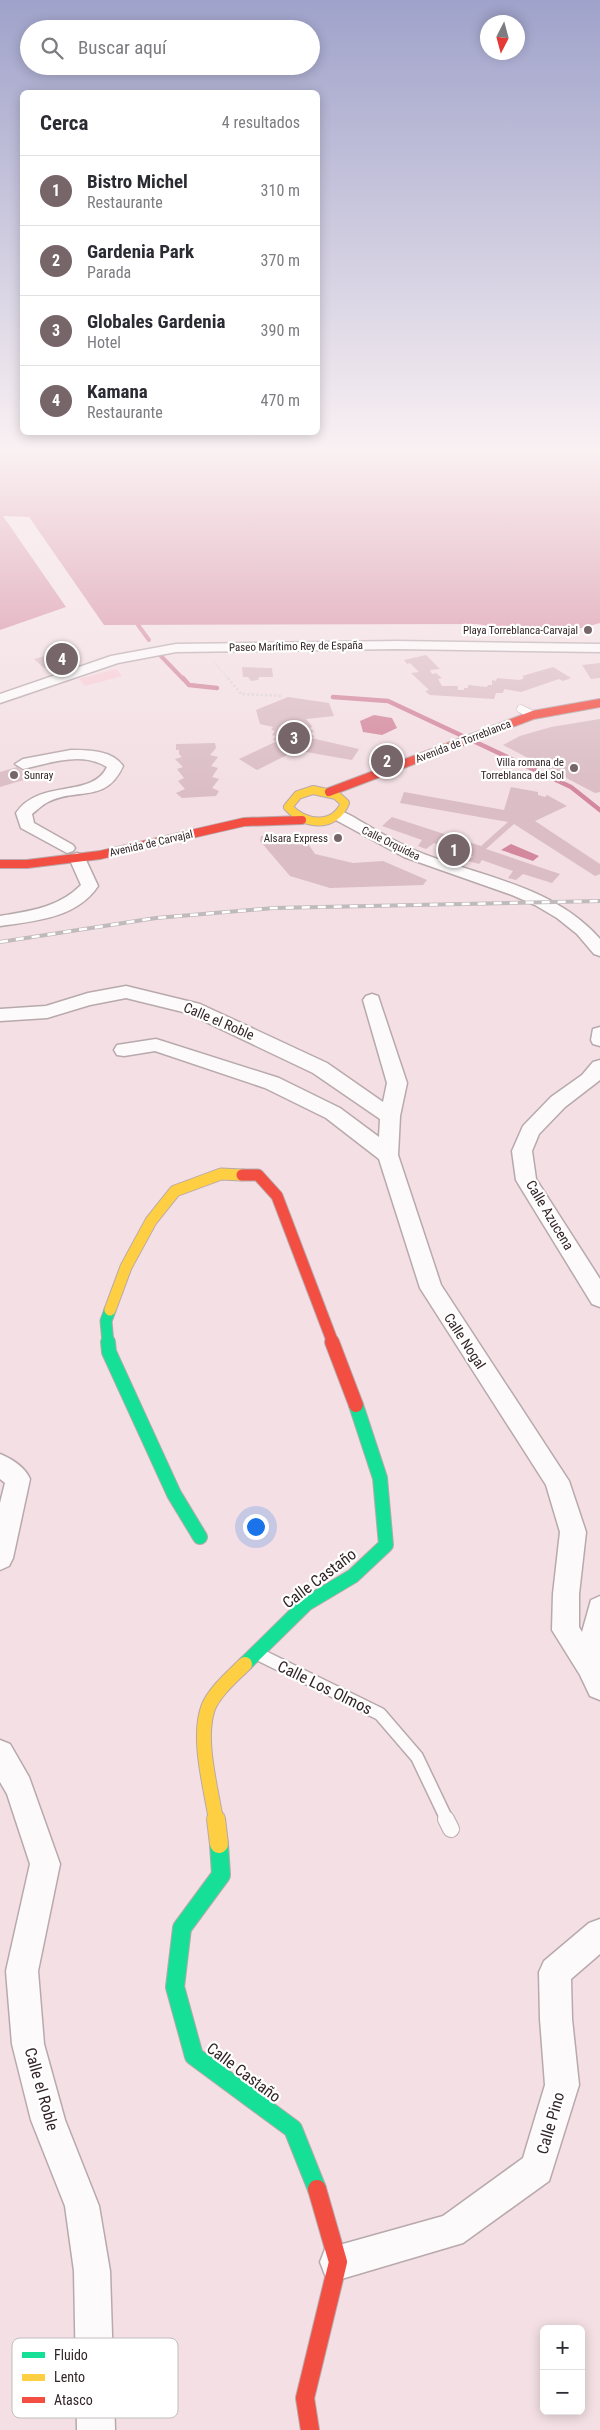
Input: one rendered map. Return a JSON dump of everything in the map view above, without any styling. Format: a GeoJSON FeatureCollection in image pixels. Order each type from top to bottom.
{"type":"FeatureCollection","features":[{"type":"Feature","properties":{"kind":"main road","name":"Avenida de Torreblanca"},"geometry":{"type":"LineString","coordinates":[[329,792],[533,715],[600,703]]}},
{"type":"Feature","properties":{"kind":"main road","name":"Avenida de Torreblanca"},"geometry":{"type":"LineString","coordinates":[[468,752],[493,740],[552,721],[600,713]]}},
{"type":"Feature","properties":{"kind":"main road"},"geometry":{"type":"LineString","coordinates":[[302,820],[290,812],[285,803],[297,794],[304,792],[329,792],[342,799],[342,812]]}},
{"type":"Feature","properties":{"kind":"main road"},"geometry":{"type":"LineString","coordinates":[[342,812],[354,796]]}},
{"type":"Feature","properties":{"kind":"main road","name":"Avenida de Carvajal"},"geometry":{"type":"LineString","coordinates":[[0,864],[27,864],[72,853],[94,845],[254,809]]}},
{"type":"Feature","properties":{"kind":"main road","name":"Avenida de Carvajal"},"geometry":{"type":"LineString","coordinates":[[0,853],[100,855],[244,822],[302,820],[318,822],[342,812]]}},
{"type":"Feature","properties":{"kind":"main road","name":"Calle Castaño"},"geometry":{"type":"LineString","coordinates":[[200,1537],[174,1494],[108,1352],[106,1321],[126,1267],[151,1221],[175,1191],[221,1174],[258,1175],[277,1196],[360,1416],[380,1478],[386,1544],[353,1576],[306,1604],[236,1673],[208,1708],[204,1736],[217,1818],[221,1875],[182,1928],[175,1987],[194,2056],[293,2129],[322,2202],[338,2262],[305,2398],[310,2430]]}},
{"type":"Feature","properties":{"kind":"street"},"geometry":{"type":"LineString","coordinates":[[0,692],[33,678],[113,654],[169,642],[355,639],[600,642]]}},
{"type":"Feature","properties":{"kind":"street","name":"Paseo Marítimo Rey de España"},"geometry":{"type":"LineString","coordinates":[[0,700],[41,682],[116,659],[161,650],[397,644],[600,648]]}},
{"type":"Feature","properties":{"kind":"street"},"geometry":{"type":"LineString","coordinates":[[0,921],[56,912],[74,902],[90,886],[72,853],[27,825],[24,813],[43,798],[86,790],[106,782],[113,775],[115,766],[106,758],[79,754],[23,764]]}},
{"type":"Feature","properties":{"kind":"street","name":"Calle Orquidea"},"geometry":{"type":"LineString","coordinates":[[342,812],[380,840],[420,858],[532,897],[580,924],[600,950]]}},
{"type":"Feature","properties":{"kind":"street","name":"Calle el Roble"},"geometry":{"type":"LineString","coordinates":[[0,1015],[47,1012],[88,1000],[126,992],[192,1008],[320,1068],[390,1116]]}},
{"type":"Feature","properties":{"kind":"street","name":"Calle Nogal"},"geometry":{"type":"LineString","coordinates":[[372,1000],[397,1083],[390,1116],[388,1155],[432,1288],[557,1481],[573,1532],[566,1594],[565,1630],[595,1676]]}},
{"type":"Feature","properties":{"kind":"street"},"geometry":{"type":"LineString","coordinates":[[600,1033],[600,1040]]}},
{"type":"Feature","properties":{"kind":"street"},"geometry":{"type":"LineString","coordinates":[[124,1050],[156,1045],[272,1083],[332,1113],[388,1155]]}},
{"type":"Feature","properties":{"kind":"street","name":"Calle Azucena"},"geometry":{"type":"LineString","coordinates":[[600,1066],[590,1080],[558,1102],[530,1131],[522,1151],[526,1180],[600,1298]]}},
{"type":"Feature","properties":{"kind":"street"},"geometry":{"type":"LineString","coordinates":[[0,1464],[18,1480],[0,1558]]}},
{"type":"Feature","properties":{"kind":"street"},"geometry":{"type":"LineString","coordinates":[[595,1676],[600,1609]]}},
{"type":"Feature","properties":{"kind":"street","name":"Calle el Roble"},"geometry":{"type":"LineString","coordinates":[[0,1754],[19,1787],[45,1864],[22,1971],[28,2044],[48,2120],[82,2206],[92,2271],[94,2338]]}},
{"type":"Feature","properties":{"kind":"street","name":"Calle Pino"},"geometry":{"type":"LineString","coordinates":[[338,2262],[451,2231],[537,2169],[562,2085],[556,2019],[555,1972],[600,1934]]}},
{"type":"Feature","properties":{"kind":"lane"},"geometry":{"type":"LineString","coordinates":[[521,709],[533,715]]}},
{"type":"Feature","properties":{"kind":"lane","name":"Calle Los Olmos"},"geometry":{"type":"LineString","coordinates":[[256,1654],[380,1714],[417,1757],[451,1828]]}},
{"type":"Feature","properties":{"kind":"path"},"geometry":{"type":"LineString","coordinates":[[200,648],[241,694],[283,696]]}},
{"type":"Feature","properties":{"kind":"shaded area"},"geometry":{"type":"Polygon","coordinates":[[[0,565],[37,565],[66,607],[0,630],[0,565]]]}},
{"type":"Feature","properties":{"kind":"shaded area"},"geometry":{"type":"Polygon","coordinates":[[[63,565],[600,565],[600,623],[552,636],[477,624],[104,625],[63,565]]]}},
{"type":"Feature","properties":{"kind":"shaded area"},"geometry":{"type":"Polygon","coordinates":[[[116,669],[122,676],[85,686],[79,679],[116,669]]]}},
{"type":"Feature","properties":{"kind":"shaded area"},"geometry":{"type":"Polygon","coordinates":[[[374,715],[392,718],[397,728],[382,735],[363,732],[360,721],[374,715]]]}},
{"type":"Feature","properties":{"kind":"shaded area"},"geometry":{"type":"Polygon","coordinates":[[[511,844],[539,856],[533,861],[501,850],[511,844]]]}},
{"type":"Feature","properties":{"kind":"building"},"geometry":{"type":"Polygon","coordinates":[[[70,649],[80,658],[44,668],[34,659],[70,649]]]}},
{"type":"Feature","properties":{"kind":"building"},"geometry":{"type":"Polygon","coordinates":[[[426,655],[440,669],[430,670],[432,674],[436,673],[442,678],[438,679],[442,686],[458,686],[458,690],[468,688],[468,685],[487,687],[492,685],[492,680],[496,681],[497,678],[520,680],[524,678],[522,676],[553,667],[571,678],[563,681],[559,679],[521,692],[504,689],[503,693],[496,693],[494,699],[430,695],[425,691],[429,690],[411,673],[419,672],[404,660],[426,655]]]}},
{"type":"Feature","properties":{"kind":"building"},"geometry":{"type":"Polygon","coordinates":[[[600,663],[600,678],[591,679],[582,665],[600,663]]]}},
{"type":"Feature","properties":{"kind":"building"},"geometry":{"type":"Polygon","coordinates":[[[242,667],[272,668],[273,677],[259,677],[258,680],[251,681],[248,677],[243,677],[242,667]]]}},
{"type":"Feature","properties":{"kind":"building"},"geometry":{"type":"Polygon","coordinates":[[[288,697],[329,703],[334,716],[306,719],[312,726],[310,729],[314,731],[311,733],[314,737],[311,738],[359,749],[352,760],[306,752],[291,753],[257,770],[239,759],[277,741],[273,740],[276,736],[272,735],[275,731],[271,730],[273,727],[260,724],[256,710],[288,697]]]}},
{"type":"Feature","properties":{"kind":"building","name":"Villa romana de Torreblanca del Sol"},"geometry":{"type":"Polygon","coordinates":[[[600,719],[600,792],[595,793],[503,745],[520,736],[551,727],[600,719]]]}},
{"type":"Feature","properties":{"kind":"building"},"geometry":{"type":"Polygon","coordinates":[[[215,743],[216,748],[210,755],[218,757],[211,766],[218,768],[212,777],[219,779],[212,788],[219,791],[216,796],[182,798],[176,793],[185,789],[178,781],[184,778],[177,769],[183,767],[175,759],[182,757],[179,754],[179,750],[176,750],[176,744],[215,743]]]}},
{"type":"Feature","properties":{"kind":"building","name":"Sunray"},"geometry":{"type":"Polygon","coordinates":[[[17,767],[30,778],[0,787],[0,772],[17,767]]]}},
{"type":"Feature","properties":{"kind":"building"},"geometry":{"type":"Polygon","coordinates":[[[511,787],[538,792],[538,795],[545,797],[547,795],[567,806],[535,821],[600,864],[600,874],[595,876],[514,824],[486,849],[560,874],[552,883],[523,874],[516,880],[508,878],[513,871],[482,860],[479,864],[468,861],[473,856],[434,843],[426,849],[418,846],[422,840],[382,826],[392,817],[481,846],[508,822],[400,803],[404,792],[504,810],[511,787]]]}},
{"type":"Feature","properties":{"kind":"building"},"geometry":{"type":"Polygon","coordinates":[[[302,835],[315,854],[353,863],[383,861],[427,880],[423,885],[330,888],[290,876],[260,841],[261,836],[302,835]]]}},
{"type":"Feature","properties":{"kind":"waterway"},"geometry":{"type":"LineString","coordinates":[[138,625],[149,640]]}},
{"type":"Feature","properties":{"kind":"waterway"},"geometry":{"type":"LineString","coordinates":[[160,655],[184,680]]}},
{"type":"Feature","properties":{"kind":"waterway"},"geometry":{"type":"LineString","coordinates":[[183,678],[189,685],[217,688]]}},
{"type":"Feature","properties":{"kind":"waterway"},"geometry":{"type":"LineString","coordinates":[[333,697],[388,701],[571,787],[600,810]]}},
{"type":"Feature","properties":{"kind":"railway"},"geometry":{"type":"LineString","coordinates":[[0,942],[156,918],[274,908],[600,901]]}},
{"type":"Feature","properties":{"kind":"traffic: fast"},"geometry":{"type":"LineString","coordinates":[[110,1310],[106,1321],[109,1352],[174,1494],[200,1537]]}},
{"type":"Feature","properties":{"kind":"traffic: fast"},"geometry":{"type":"LineString","coordinates":[[245,1664],[306,1604],[353,1576],[386,1545],[380,1478],[356,1405]]}},
{"type":"Feature","properties":{"kind":"traffic: fast"},"geometry":{"type":"LineString","coordinates":[[219,1844],[221,1875],[182,1928],[175,1987],[194,2056],[293,2129],[317,2189]]}},
{"type":"Feature","properties":{"kind":"traffic: slow"},"geometry":{"type":"LineString","coordinates":[[313,790],[336,795],[345,803],[341,812],[335,818],[319,822],[302,818],[288,807],[298,795],[313,790]]}},
{"type":"Feature","properties":{"kind":"traffic: slow"},"geometry":{"type":"LineString","coordinates":[[110,1310],[126,1267],[151,1221],[175,1191],[221,1174],[242,1175]]}},
{"type":"Feature","properties":{"kind":"traffic: slow"},"geometry":{"type":"LineString","coordinates":[[219,1844],[206,1754],[205,1720],[208,1708],[214,1698],[245,1664]]}},
{"type":"Feature","properties":{"kind":"traffic: jam"},"geometry":{"type":"LineString","coordinates":[[329,792],[533,715],[600,703]]}},
{"type":"Feature","properties":{"kind":"traffic: jam"},"geometry":{"type":"LineString","coordinates":[[0,864],[27,864],[100,855],[244,822],[302,820]]}},
{"type":"Feature","properties":{"kind":"traffic: jam"},"geometry":{"type":"LineString","coordinates":[[242,1175],[258,1175],[277,1196],[356,1405]]}},
{"type":"Feature","properties":{"kind":"traffic: jam"},"geometry":{"type":"LineString","coordinates":[[310,2430],[305,2398],[338,2262],[317,2189]]}},
{"type":"Feature","properties":{"kind":"place","name":"Playa Torreblanca-Carvajal"},"geometry":{"type":"Point","coordinates":[588,630]}},
{"type":"Feature","properties":{"kind":"place","name":"Kamana"},"geometry":{"type":"Point","coordinates":[62,659]}},
{"type":"Feature","properties":{"kind":"place","name":"Globales Gardenia"},"geometry":{"type":"Point","coordinates":[294,738]}},
{"type":"Feature","properties":{"kind":"place","name":"Gardenia Park"},"geometry":{"type":"Point","coordinates":[387,761]}},
{"type":"Feature","properties":{"kind":"place","name":"Villa romana de Torreblanca del Sol"},"geometry":{"type":"Point","coordinates":[574,768]}},
{"type":"Feature","properties":{"kind":"place","name":"Sunray"},"geometry":{"type":"Point","coordinates":[14,775]}},
{"type":"Feature","properties":{"kind":"place","name":"Alsara Express"},"geometry":{"type":"Point","coordinates":[338,838]}},
{"type":"Feature","properties":{"kind":"place","name":"Bistro Michel"},"geometry":{"type":"Point","coordinates":[454,850]}}]}
